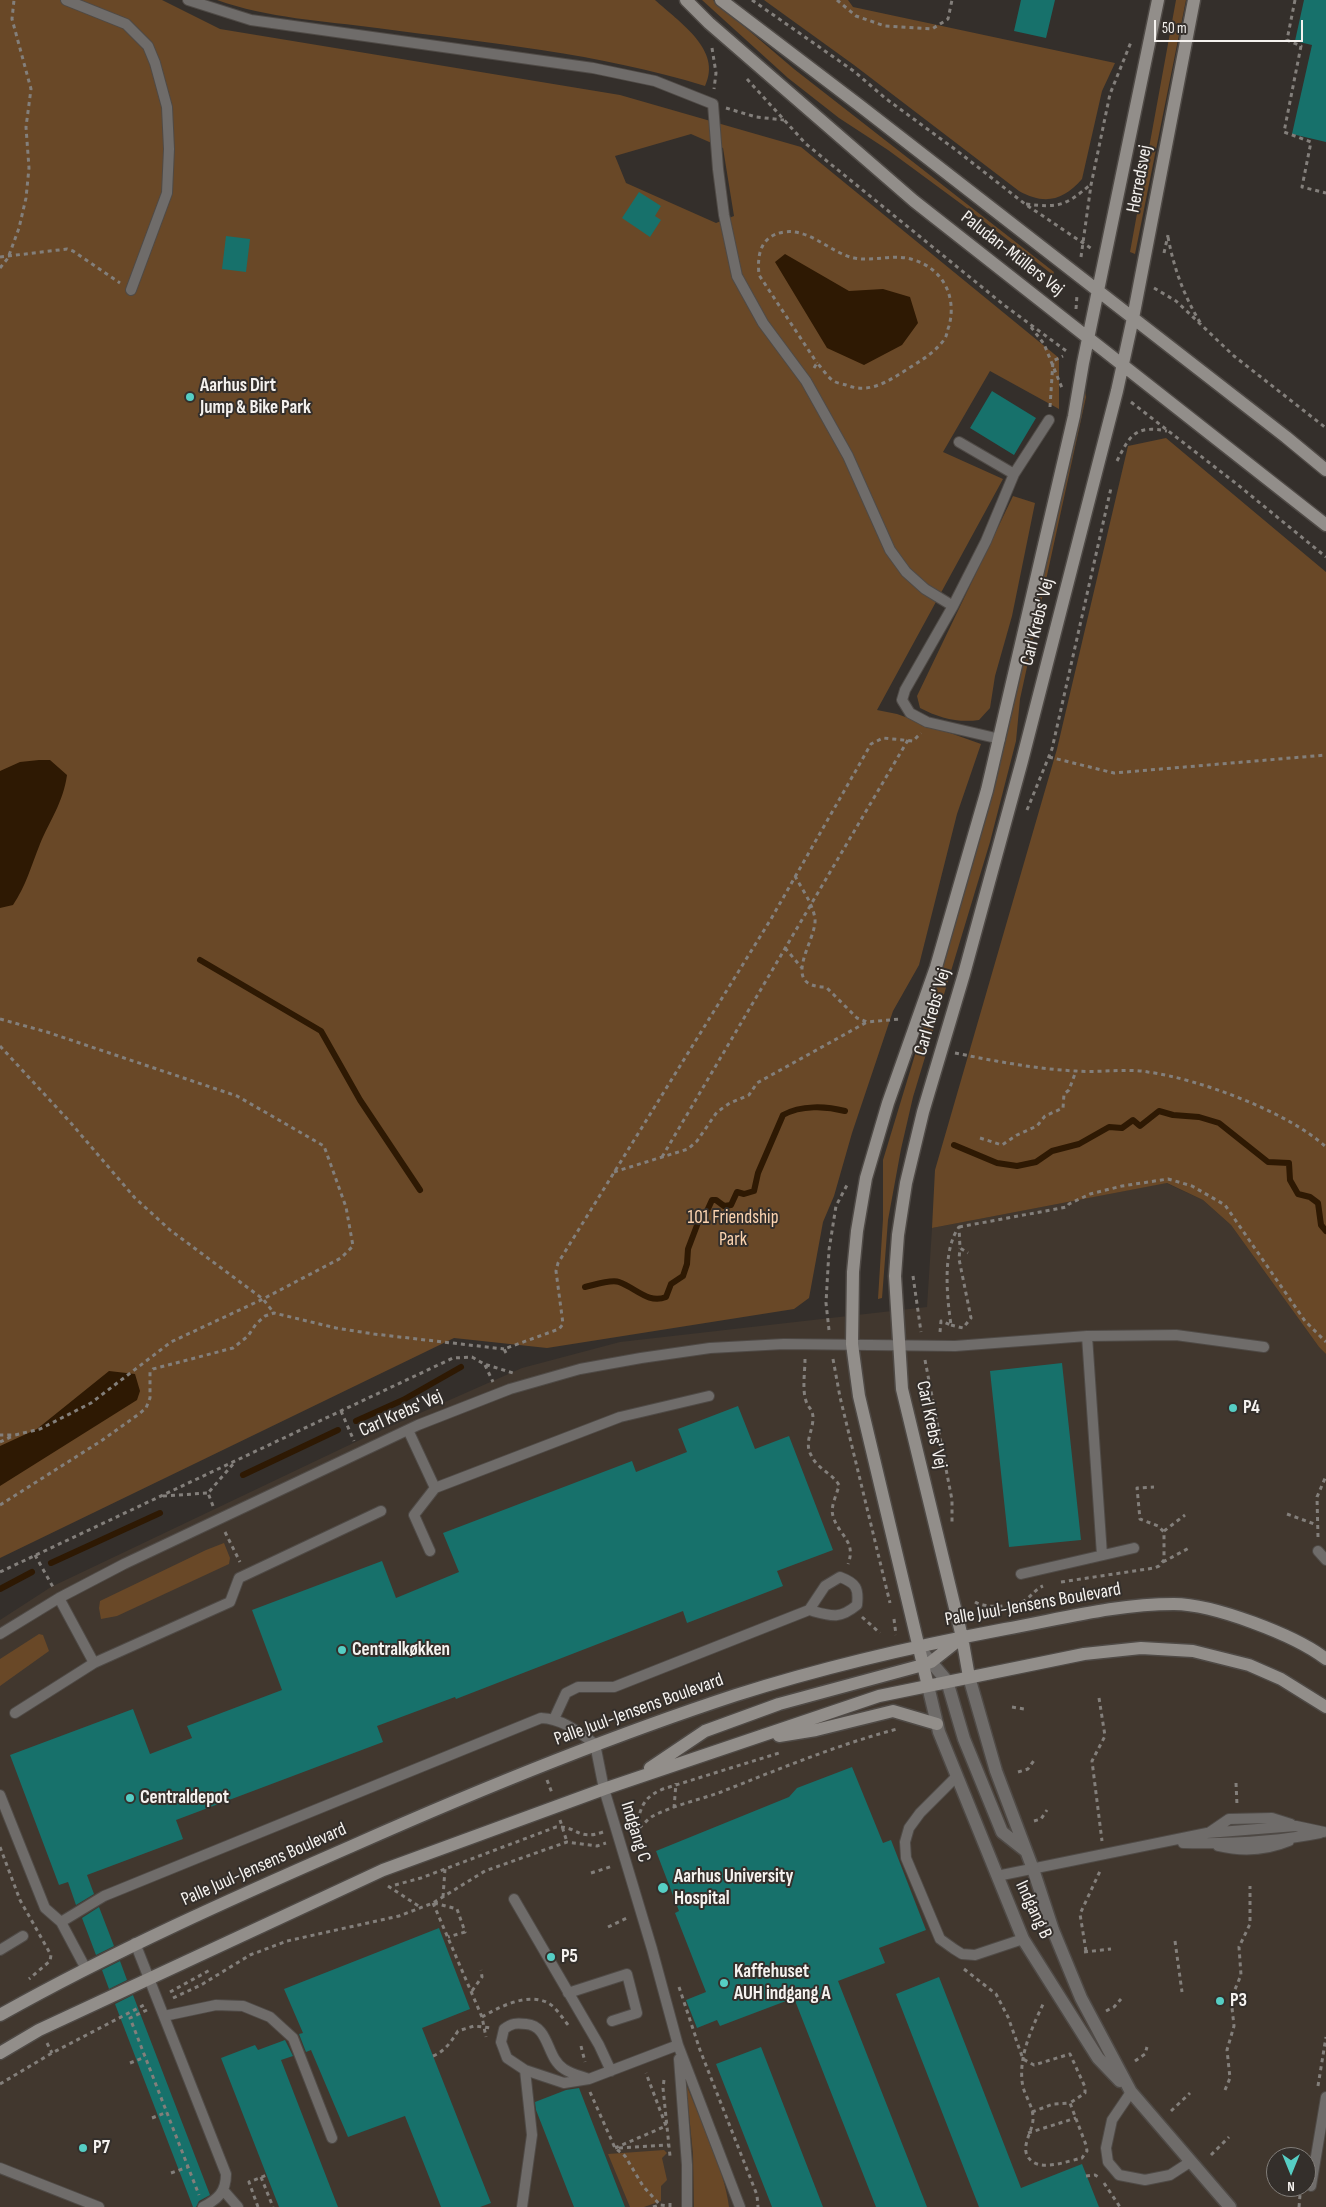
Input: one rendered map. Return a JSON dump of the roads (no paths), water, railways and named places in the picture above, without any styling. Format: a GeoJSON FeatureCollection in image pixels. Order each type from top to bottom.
{"type":"FeatureCollection","features":[{"type":"Feature","properties":{"kind":"street","name":"Paludan-Müllers Vej"},"geometry":{"type":"LineString","coordinates":[[686,0],[709,23],[914,201],[1326,525]]}},
{"type":"Feature","properties":{"kind":"street","name":"Paludan-Müllers Vej"},"geometry":{"type":"LineString","coordinates":[[720,0],[1099,291],[1326,470]]}},
{"type":"Feature","properties":{"kind":"street","name":"Herredsvej"},"geometry":{"type":"LineString","coordinates":[[1099,291],[1158,0]]}},
{"type":"Feature","properties":{"kind":"street","name":"Herredsvej"},"geometry":{"type":"LineString","coordinates":[[1122,365],[1133,318],[1194,0]]}},
{"type":"Feature","properties":{"kind":"street","name":"Carl Krebs' Vej"},"geometry":{"type":"LineString","coordinates":[[928,1686],[927,1664],[918,1646],[858,1396],[852,1344],[853,1272],[857,1231],[866,1178],[888,1103],[936,967],[1000,739],[1072,426],[1088,338],[1099,291]]}},
{"type":"Feature","properties":{"kind":"street","name":"Carl Krebs' Vej"},"geometry":{"type":"LineString","coordinates":[[969,1677],[962,1637],[902,1390],[895,1276],[898,1235],[908,1174],[923,1112],[964,974],[1022,761],[1122,365]]}},
{"type":"Feature","properties":{"kind":"street","name":"Palle Juul-Jensens Boulevard"},"geometry":{"type":"LineString","coordinates":[[0,2015],[136,1943],[451,1802],[595,1744],[739,1694],[918,1646],[1120,1606],[1178,1604],[1231,1615],[1274,1630],[1324,1653]]}},
{"type":"Feature","properties":{"kind":"street"},"geometry":{"type":"LineString","coordinates":[[635,1778],[705,1731],[779,1704],[927,1664],[962,1637]]}},
{"type":"Feature","properties":{"kind":"street"},"geometry":{"type":"LineString","coordinates":[[0,2053],[39,2030],[383,1870],[635,1778],[879,1696],[1084,1654],[1141,1648],[1194,1651],[1248,1665],[1281,1680],[1326,1708]]}},
{"type":"Feature","properties":{"kind":"street"},"geometry":{"type":"LineString","coordinates":[[927,1664],[947,1682],[964,1740],[1002,1832],[1026,1850]]}},
{"type":"Feature","properties":{"kind":"street"},"geometry":{"type":"LineString","coordinates":[[969,1677],[996,1771],[1033,1869],[1053,1930],[1081,1998],[1131,2092],[1230,2207]]}},
{"type":"Feature","properties":{"kind":"street","name":"Indgang B"},"geometry":{"type":"LineString","coordinates":[[928,1686],[937,1724],[1023,1939],[1098,2058],[1131,2092]]}},
{"type":"Feature","properties":{"kind":"street"},"geometry":{"type":"LineString","coordinates":[[737,1743],[816,1730],[893,1711],[937,1724]]}},
{"type":"Feature","properties":{"kind":"lane"},"geometry":{"type":"LineString","coordinates":[[66,0],[126,24],[148,46],[155,63],[166,107],[170,149],[167,193],[131,290]]}},
{"type":"Feature","properties":{"kind":"lane"},"geometry":{"type":"LineString","coordinates":[[188,0],[251,20],[593,68],[655,81],[713,104],[724,215],[737,276],[763,323],[806,381],[848,456],[890,550],[906,572],[925,589],[953,606]]}},
{"type":"Feature","properties":{"kind":"lane"},"geometry":{"type":"LineString","coordinates":[[1000,739],[926,722],[910,713],[902,700],[905,690],[953,606],[986,541],[1014,474],[1049,420]]}},
{"type":"Feature","properties":{"kind":"lane"},"geometry":{"type":"LineString","coordinates":[[959,442],[1014,474]]}},
{"type":"Feature","properties":{"kind":"lane"},"geometry":{"type":"LineString","coordinates":[[852,1344],[939,1346],[1087,1336],[1176,1335],[1264,1347]]}},
{"type":"Feature","properties":{"kind":"lane"},"geometry":{"type":"LineString","coordinates":[[1087,1336],[1102,1554]]}},
{"type":"Feature","properties":{"kind":"lane","name":"Carl Krebs' Vej"},"geometry":{"type":"LineString","coordinates":[[0,1634],[59,1598],[124,1564],[408,1430],[510,1389],[580,1369],[710,1348],[852,1344]]}},
{"type":"Feature","properties":{"kind":"lane"},"geometry":{"type":"LineString","coordinates":[[430,1551],[414,1515],[435,1488],[620,1417],[709,1396]]}},
{"type":"Feature","properties":{"kind":"lane"},"geometry":{"type":"LineString","coordinates":[[408,1430],[435,1488]]}},
{"type":"Feature","properties":{"kind":"lane"},"geometry":{"type":"LineString","coordinates":[[15,1713],[94,1663],[230,1602],[239,1578],[381,1512]]}},
{"type":"Feature","properties":{"kind":"lane"},"geometry":{"type":"LineString","coordinates":[[1021,1574],[1134,1548]]}},
{"type":"Feature","properties":{"kind":"lane"},"geometry":{"type":"LineString","coordinates":[[1318,1550],[1326,1560]]}},
{"type":"Feature","properties":{"kind":"lane"},"geometry":{"type":"LineString","coordinates":[[554,1719],[566,1693],[578,1687],[614,1687],[809,1610],[825,1586],[840,1577],[852,1581],[858,1592],[857,1605],[847,1614],[832,1616],[809,1610]]}},
{"type":"Feature","properties":{"kind":"lane"},"geometry":{"type":"LineString","coordinates":[[59,1598],[94,1663]]}},
{"type":"Feature","properties":{"kind":"lane"},"geometry":{"type":"LineString","coordinates":[[61,1922],[104,1896],[541,1718],[554,1719],[568,1725],[595,1744]]}},
{"type":"Feature","properties":{"kind":"lane","name":"Indgang C"},"geometry":{"type":"LineString","coordinates":[[595,1744],[604,1789],[642,1914],[678,2045]]}},
{"type":"Feature","properties":{"kind":"lane"},"geometry":{"type":"LineString","coordinates":[[957,1776],[920,1813],[909,1828],[906,1842],[906,1858],[940,1939],[962,1954],[975,1955],[1023,1939]]}},
{"type":"Feature","properties":{"kind":"lane"},"geometry":{"type":"LineString","coordinates":[[0,1795],[45,1908],[61,1922],[86,1970]]}},
{"type":"Feature","properties":{"kind":"lane"},"geometry":{"type":"LineString","coordinates":[[997,1876],[1168,1842],[1296,1826],[1325,1832]]}},
{"type":"Feature","properties":{"kind":"lane"},"geometry":{"type":"LineString","coordinates":[[1207,1838],[1297,1838],[1325,1832]]}},
{"type":"Feature","properties":{"kind":"lane"},"geometry":{"type":"LineString","coordinates":[[514,1899],[599,2045],[611,2071]]}},
{"type":"Feature","properties":{"kind":"lane"},"geometry":{"type":"LineString","coordinates":[[0,1950],[23,1936]]}},
{"type":"Feature","properties":{"kind":"lane"},"geometry":{"type":"LineString","coordinates":[[136,1943],[148,1979],[226,2174],[224,2191],[215,2201],[203,2207]]}},
{"type":"Feature","properties":{"kind":"lane"},"geometry":{"type":"LineString","coordinates":[[568,1993],[626,1974],[637,2013],[612,2021]]}},
{"type":"Feature","properties":{"kind":"lane"},"geometry":{"type":"LineString","coordinates":[[164,2016],[216,2005],[243,2006],[270,2017],[294,2038],[332,2138]]}},
{"type":"Feature","properties":{"kind":"lane"},"geometry":{"type":"LineString","coordinates":[[589,2079],[563,2069],[553,2056],[546,2037],[532,2024],[513,2023],[504,2029],[500,2042],[507,2058],[526,2070],[564,2083],[589,2079],[678,2045]]}},
{"type":"Feature","properties":{"kind":"lane"},"geometry":{"type":"LineString","coordinates":[[678,2045],[687,2165],[687,2207]]}},
{"type":"Feature","properties":{"kind":"lane"},"geometry":{"type":"LineString","coordinates":[[678,2045],[740,2207]]}},
{"type":"Feature","properties":{"kind":"lane"},"geometry":{"type":"LineString","coordinates":[[522,2207],[532,2135],[526,2070]]}},
{"type":"Feature","properties":{"kind":"lane"},"geometry":{"type":"LineString","coordinates":[[1131,2092],[1112,2120],[1106,2148],[1108,2162],[1119,2175],[1145,2180],[1170,2175],[1190,2162]]}},
{"type":"Feature","properties":{"kind":"lane"},"geometry":{"type":"LineString","coordinates":[[1316,2156],[1326,2097]]}},
{"type":"Feature","properties":{"kind":"lane"},"geometry":{"type":"LineString","coordinates":[[0,2168],[99,2207]]}},
{"type":"Feature","properties":{"kind":"lane"},"geometry":{"type":"LineString","coordinates":[[224,2191],[238,2207]]}},
{"type":"Feature","properties":{"kind":"waterway"},"geometry":{"type":"LineString","coordinates":[[200,960],[321,1031],[360,1100],[420,1190]]}},
{"type":"Feature","properties":{"kind":"waterway"},"geometry":{"type":"LineString","coordinates":[[585,1287],[616,1281],[648,1297],[660,1299],[666,1297],[671,1284],[683,1276],[687,1264],[688,1249],[699,1220],[707,1211],[712,1200],[716,1200],[724,1206],[731,1205],[737,1192],[744,1194],[754,1191],[758,1173],[783,1115],[798,1109],[814,1107],[845,1111]]}},
{"type":"Feature","properties":{"kind":"waterway"},"geometry":{"type":"LineString","coordinates":[[954,1145],[997,1163],[1017,1166],[1036,1162],[1052,1151],[1079,1144],[1109,1127],[1122,1128],[1133,1120],[1140,1126],[1159,1111],[1173,1115],[1199,1117],[1219,1123],[1268,1162],[1289,1163],[1290,1180],[1298,1194],[1310,1197],[1318,1203],[1321,1225],[1326,1231]]}},
{"type":"Feature","properties":{"kind":"waterway"},"geometry":{"type":"LineString","coordinates":[[356,1421],[403,1400],[461,1367]]}},
{"type":"Feature","properties":{"kind":"waterway"},"geometry":{"type":"LineString","coordinates":[[243,1475],[338,1430]]}},
{"type":"Feature","properties":{"kind":"waterway"},"geometry":{"type":"LineString","coordinates":[[51,1563],[160,1513]]}},
{"type":"Feature","properties":{"kind":"waterway"},"geometry":{"type":"LineString","coordinates":[[0,1589],[32,1572]]}},
{"type":"Feature","properties":{"kind":"place","name":"Aarhus Dirt Jump & Bike Park"},"geometry":{"type":"Point","coordinates":[190,397]}},
{"type":"Feature","properties":{"kind":"place","name":"P4"},"geometry":{"type":"Point","coordinates":[1233,1408]}},
{"type":"Feature","properties":{"kind":"place","name":"Centralkøkken"},"geometry":{"type":"Point","coordinates":[342,1650]}},
{"type":"Feature","properties":{"kind":"place","name":"Centraldepot"},"geometry":{"type":"Point","coordinates":[130,1798]}},
{"type":"Feature","properties":{"kind":"place","name":"Aarhus University Hospital"},"geometry":{"type":"Point","coordinates":[663,1888]}},
{"type":"Feature","properties":{"kind":"place","name":"P5"},"geometry":{"type":"Point","coordinates":[551,1957]}},
{"type":"Feature","properties":{"kind":"place","name":"Kaffehuset AUH indgang A"},"geometry":{"type":"Point","coordinates":[724,1983]}},
{"type":"Feature","properties":{"kind":"place","name":"P3"},"geometry":{"type":"Point","coordinates":[1220,2001]}},
{"type":"Feature","properties":{"kind":"place","name":"P7"},"geometry":{"type":"Point","coordinates":[83,2148]}},
{"type":"Feature","properties":{"kind":"park label","name":"101 Friendship Park"},"geometry":{"type":"Point","coordinates":[733,1229]}}]}
